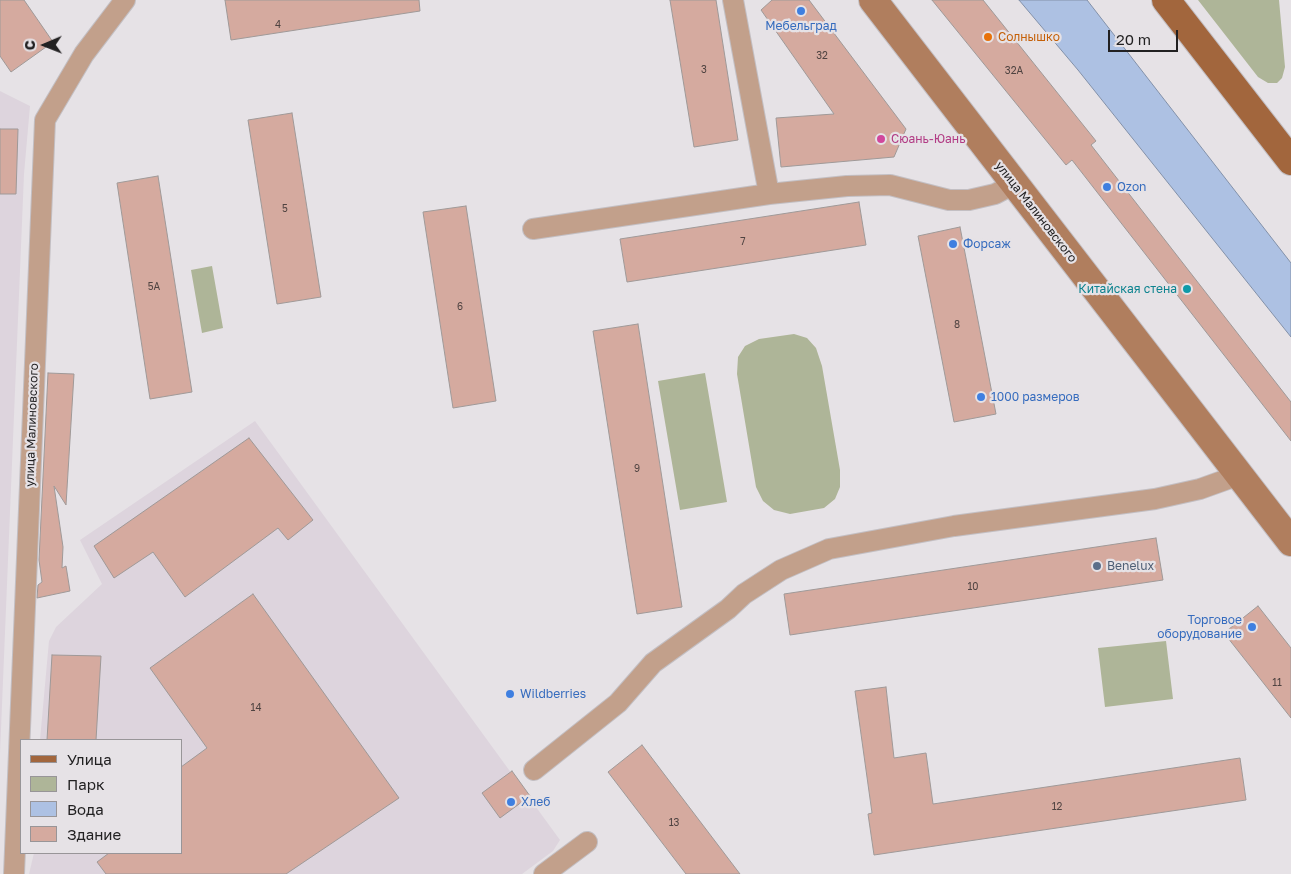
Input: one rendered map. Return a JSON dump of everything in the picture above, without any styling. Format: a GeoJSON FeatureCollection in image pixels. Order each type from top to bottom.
{"type":"FeatureCollection","features":[{"type":"Feature","properties":{"kind":"main road","name":"улица Малиновского"},"geometry":{"type":"LineString","coordinates":[[872,0],[1291,542]]}},
{"type":"Feature","properties":{"kind":"main road"},"geometry":{"type":"LineString","coordinates":[[1166,0],[1291,161]]}},
{"type":"Feature","properties":{"kind":"main road"},"geometry":{"type":"LineString","coordinates":[[1171,0],[1187,27]]}},
{"type":"Feature","properties":{"kind":"street","name":"улица Малиновского"},"geometry":{"type":"LineString","coordinates":[[14,874],[45,120],[84,54],[124,0]]}},
{"type":"Feature","properties":{"kind":"street"},"geometry":{"type":"LineString","coordinates":[[733,0],[768,194]]}},
{"type":"Feature","properties":{"kind":"street"},"geometry":{"type":"LineString","coordinates":[[533,229],[768,194],[874,184],[890,185],[949,200],[969,200],[995,194],[1014,184]]}},
{"type":"Feature","properties":{"kind":"street"},"geometry":{"type":"LineString","coordinates":[[534,770],[618,703],[653,663],[744,594],[781,570],[829,549],[954,526],[1155,499],[1200,489],[1239,475]]}},
{"type":"Feature","properties":{"kind":"street"},"geometry":{"type":"LineString","coordinates":[[544,874],[587,842]]}},
{"type":"Feature","properties":{"kind":"shaded area"},"geometry":{"type":"Polygon","coordinates":[[[0,91],[30,106],[24,174],[0,753],[0,91]]]}},
{"type":"Feature","properties":{"kind":"shaded area"},"geometry":{"type":"Polygon","coordinates":[[[255,421],[560,840],[553,851],[522,874],[29,874],[34,854],[182,854],[182,739],[40,739],[49,641],[56,627],[102,584],[80,540],[255,421]]]}},
{"type":"Feature","properties":{"kind":"green space"},"geometry":{"type":"Polygon","coordinates":[[[1198,0],[1279,0],[1285,67],[1282,78],[1277,83],[1268,83],[1258,77],[1198,0]]]}},
{"type":"Feature","properties":{"kind":"green space"},"geometry":{"type":"Polygon","coordinates":[[[212,266],[223,328],[202,333],[191,270],[212,266]]]}},
{"type":"Feature","properties":{"kind":"green space"},"geometry":{"type":"Polygon","coordinates":[[[794,334],[807,338],[816,348],[822,366],[840,470],[840,487],[835,499],[824,508],[790,514],[774,510],[763,501],[756,487],[737,374],[738,357],[745,346],[759,339],[794,334]]]}},
{"type":"Feature","properties":{"kind":"green space"},"geometry":{"type":"Polygon","coordinates":[[[705,373],[727,502],[680,510],[658,381],[705,373]]]}},
{"type":"Feature","properties":{"kind":"green space"},"geometry":{"type":"Polygon","coordinates":[[[1166,641],[1173,699],[1105,707],[1098,648],[1166,641]]]}},
{"type":"Feature","properties":{"kind":"water"},"geometry":{"type":"Polygon","coordinates":[[[1019,0],[1087,0],[1291,263],[1291,337],[1078,70],[1019,0]]]}},
{"type":"Feature","properties":{"kind":"building"},"geometry":{"type":"Polygon","coordinates":[[[0,0],[24,0],[53,42],[11,72],[0,56],[0,0]]]}},
{"type":"Feature","properties":{"kind":"building"},"geometry":{"type":"Polygon","coordinates":[[[225,0],[419,0],[420,11],[231,40],[225,0]]]}},
{"type":"Feature","properties":{"kind":"building"},"geometry":{"type":"Polygon","coordinates":[[[670,0],[716,0],[738,140],[694,147],[670,0]]]}},
{"type":"Feature","properties":{"kind":"building"},"geometry":{"type":"Polygon","coordinates":[[[772,0],[809,0],[906,129],[894,157],[781,167],[776,118],[834,114],[761,10],[772,0]]]}},
{"type":"Feature","properties":{"kind":"building"},"geometry":{"type":"Polygon","coordinates":[[[932,0],[983,0],[1096,141],[1091,145],[1291,402],[1291,441],[1072,160],[1066,165],[932,0]]]}},
{"type":"Feature","properties":{"kind":"building"},"geometry":{"type":"Polygon","coordinates":[[[292,113],[321,297],[277,304],[248,120],[292,113]]]}},
{"type":"Feature","properties":{"kind":"building"},"geometry":{"type":"Polygon","coordinates":[[[0,129],[18,129],[16,194],[0,194],[0,129]]]}},
{"type":"Feature","properties":{"kind":"building"},"geometry":{"type":"Polygon","coordinates":[[[158,176],[192,392],[150,399],[117,183],[158,176]]]}},
{"type":"Feature","properties":{"kind":"building"},"geometry":{"type":"Polygon","coordinates":[[[859,202],[866,245],[627,282],[620,239],[859,202]]]}},
{"type":"Feature","properties":{"kind":"building"},"geometry":{"type":"Polygon","coordinates":[[[466,206],[496,401],[453,408],[423,212],[466,206]]]}},
{"type":"Feature","properties":{"kind":"building"},"geometry":{"type":"Polygon","coordinates":[[[960,227],[996,414],[954,422],[918,236],[960,227]]]}},
{"type":"Feature","properties":{"kind":"building"},"geometry":{"type":"Polygon","coordinates":[[[638,324],[682,607],[637,614],[593,331],[638,324]]]}},
{"type":"Feature","properties":{"kind":"building"},"geometry":{"type":"Polygon","coordinates":[[[48,373],[74,374],[66,505],[54,486],[63,547],[62,568],[66,566],[70,591],[37,598],[38,585],[42,582],[39,560],[48,373]]]}},
{"type":"Feature","properties":{"kind":"building"},"geometry":{"type":"Polygon","coordinates":[[[249,438],[313,520],[288,540],[278,528],[185,597],[153,552],[114,578],[94,546],[249,438]]]}},
{"type":"Feature","properties":{"kind":"building"},"geometry":{"type":"Polygon","coordinates":[[[1156,538],[1163,580],[790,635],[784,594],[1156,538]]]}},
{"type":"Feature","properties":{"kind":"building"},"geometry":{"type":"Polygon","coordinates":[[[253,594],[399,798],[286,874],[106,874],[97,862],[108,854],[182,854],[182,766],[207,748],[150,668],[253,594]]]}},
{"type":"Feature","properties":{"kind":"building"},"geometry":{"type":"Polygon","coordinates":[[[1258,606],[1291,648],[1291,718],[1224,633],[1258,606]]]}},
{"type":"Feature","properties":{"kind":"building"},"geometry":{"type":"Polygon","coordinates":[[[52,655],[101,656],[96,739],[47,739],[52,655]]]}},
{"type":"Feature","properties":{"kind":"building"},"geometry":{"type":"Polygon","coordinates":[[[886,687],[894,758],[926,753],[933,804],[1240,758],[1246,800],[874,855],[868,814],[872,813],[855,691],[886,687]]]}},
{"type":"Feature","properties":{"kind":"building"},"geometry":{"type":"Polygon","coordinates":[[[642,745],[740,874],[686,874],[608,772],[642,745]]]}},
{"type":"Feature","properties":{"kind":"building"},"geometry":{"type":"Polygon","coordinates":[[[512,771],[530,796],[500,818],[482,793],[512,771]]]}},
{"type":"Feature","properties":{"kind":"place","name":"Мебельград"},"geometry":{"type":"Point","coordinates":[801,11]}},
{"type":"Feature","properties":{"kind":"place","name":"Солнышко"},"geometry":{"type":"Point","coordinates":[988,37]}},
{"type":"Feature","properties":{"kind":"place","name":"Сюань-Юань"},"geometry":{"type":"Point","coordinates":[881,139]}},
{"type":"Feature","properties":{"kind":"place","name":"Ozon"},"geometry":{"type":"Point","coordinates":[1107,187]}},
{"type":"Feature","properties":{"kind":"place","name":"Форсаж"},"geometry":{"type":"Point","coordinates":[953,244]}},
{"type":"Feature","properties":{"kind":"place","name":"Китайская стена"},"geometry":{"type":"Point","coordinates":[1187,289]}},
{"type":"Feature","properties":{"kind":"place","name":"1000 размеров"},"geometry":{"type":"Point","coordinates":[981,397]}},
{"type":"Feature","properties":{"kind":"place","name":"Benelux"},"geometry":{"type":"Point","coordinates":[1097,566]}},
{"type":"Feature","properties":{"kind":"place","name":"Торговое оборудование"},"geometry":{"type":"Point","coordinates":[1252,627]}},
{"type":"Feature","properties":{"kind":"place","name":"Wildberries"},"geometry":{"type":"Point","coordinates":[510,694]}},
{"type":"Feature","properties":{"kind":"place","name":"Хлеб"},"geometry":{"type":"Point","coordinates":[511,802]}}]}
